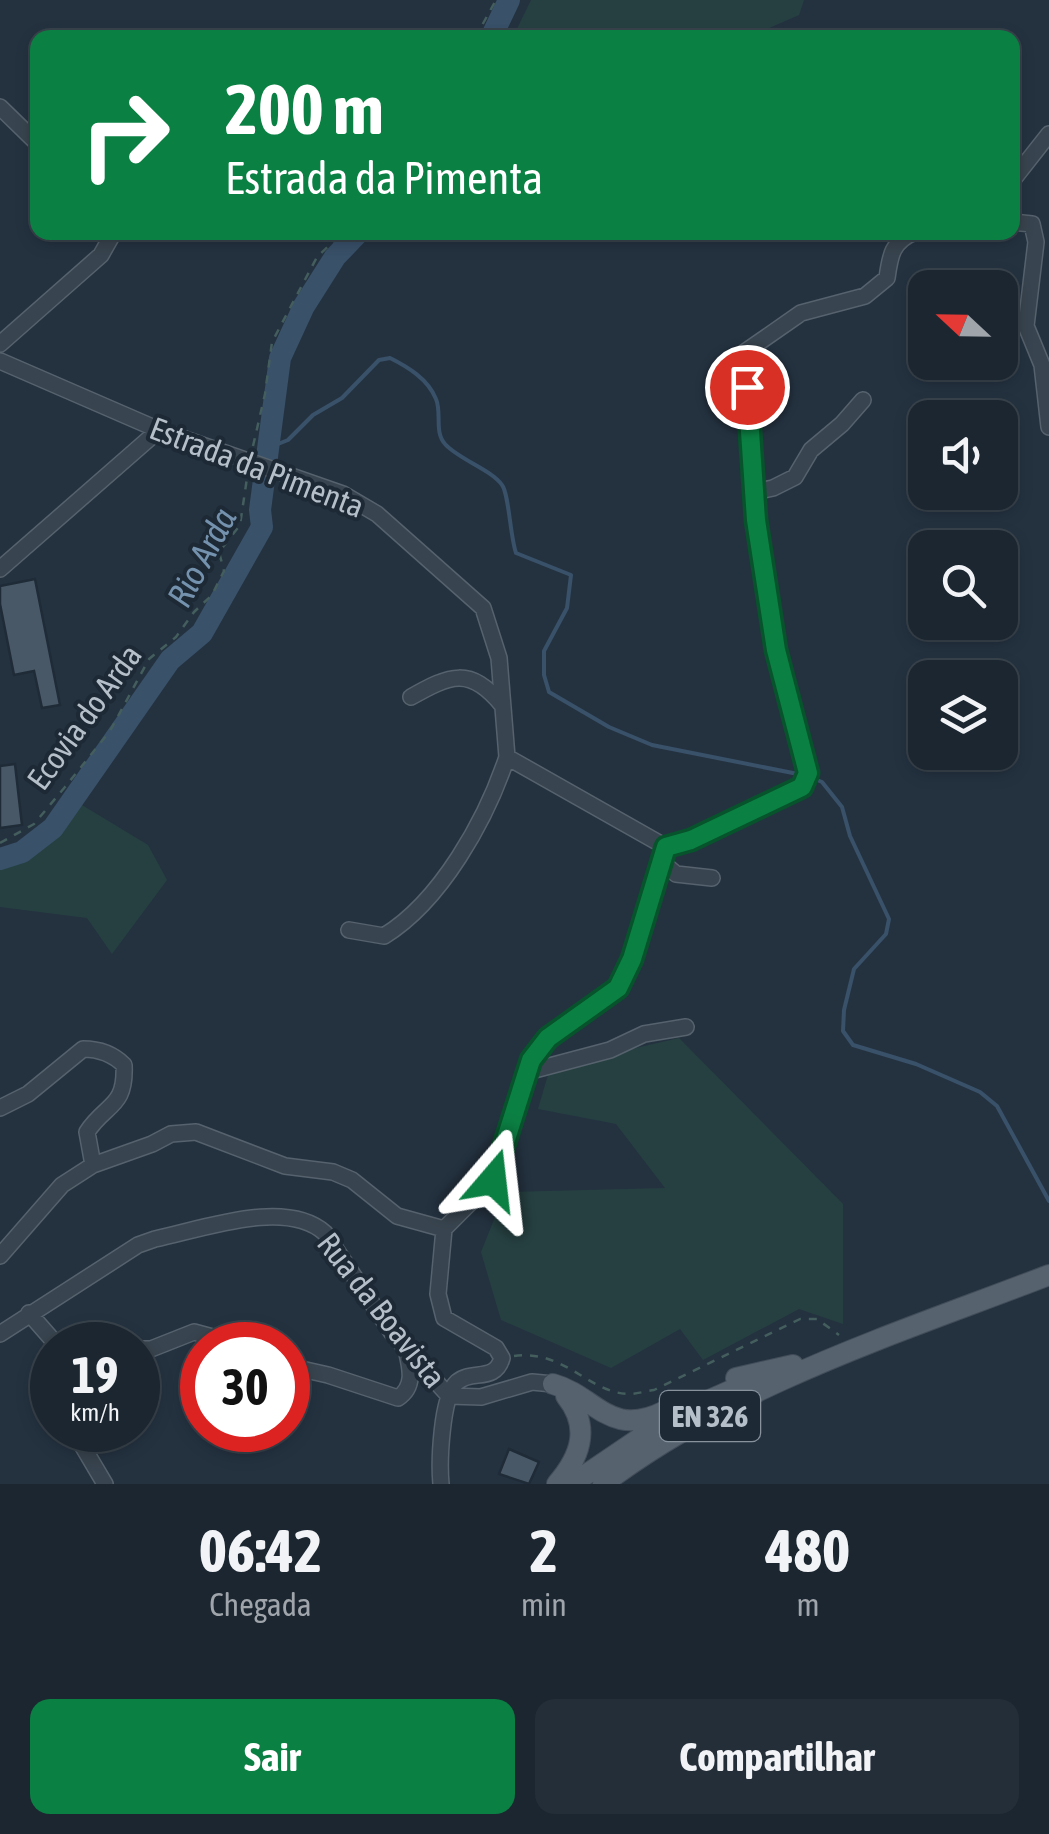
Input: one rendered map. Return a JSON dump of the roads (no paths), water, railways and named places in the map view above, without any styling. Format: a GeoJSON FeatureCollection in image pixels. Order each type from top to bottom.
{"type":"FeatureCollection","features":[{"type":"Feature","properties":{"kind":"main road","name":"EN 326"},"geometry":{"type":"LineString","coordinates":[[603,1484],[708,1416],[824,1362],[1049,1276]]}},
{"type":"Feature","properties":{"kind":"main road","name":"EN 326"},"geometry":{"type":"LineString","coordinates":[[572,1484],[670,1417],[793,1365],[824,1362]]}},
{"type":"Feature","properties":{"kind":"main road"},"geometry":{"type":"LineString","coordinates":[[588,1414],[642,1419],[734,1378],[793,1365]]}},
{"type":"Feature","properties":{"kind":"main road"},"geometry":{"type":"LineString","coordinates":[[554,1384],[572,1391],[588,1414],[612,1432],[612,1466],[592,1484]]}},
{"type":"Feature","properties":{"kind":"main road"},"geometry":{"type":"LineString","coordinates":[[557,1484],[580,1449],[588,1414]]}},
{"type":"Feature","properties":{"kind":"main road"},"geometry":{"type":"LineString","coordinates":[[615,1452],[647,1453]]}},
{"type":"Feature","properties":{"kind":"street"},"geometry":{"type":"LineString","coordinates":[[0,107],[30,136]]}},
{"type":"Feature","properties":{"kind":"street"},"geometry":{"type":"LineString","coordinates":[[1020,171],[1049,134]]}},
{"type":"Feature","properties":{"kind":"street"},"geometry":{"type":"LineString","coordinates":[[1020,223],[1032,224],[1036,242],[1026,326],[1042,365],[1049,427]]}},
{"type":"Feature","properties":{"kind":"street"},"geometry":{"type":"LineString","coordinates":[[0,344],[101,255],[109,240]]}},
{"type":"Feature","properties":{"kind":"street"},"geometry":{"type":"LineString","coordinates":[[441,1484],[439,1464],[453,1386],[462,1378],[490,1374],[500,1366],[502,1358],[496,1348],[444,1318],[438,1294],[444,1229],[493,1180],[531,1060],[548,1038],[618,988],[632,959],[664,855],[802,787],[808,773],[776,650],[754,492],[744,352],[800,313],[866,296],[887,278],[890,252],[900,240]]}},
{"type":"Feature","properties":{"kind":"street","name":"Estrada da Pimenta"},"geometry":{"type":"LineString","coordinates":[[0,361],[159,430],[360,502],[484,608],[499,658],[507,757]]}},
{"type":"Feature","properties":{"kind":"street"},"geometry":{"type":"LineString","coordinates":[[754,492],[796,477],[811,450],[863,400]]}},
{"type":"Feature","properties":{"kind":"street"},"geometry":{"type":"LineString","coordinates":[[0,569],[159,430]]}},
{"type":"Feature","properties":{"kind":"street"},"geometry":{"type":"LineString","coordinates":[[411,697],[446,678],[463,677],[482,685],[503,707]]}},
{"type":"Feature","properties":{"kind":"street"},"geometry":{"type":"LineString","coordinates":[[349,930],[384,936],[409,921],[450,872],[498,785],[507,757],[664,855],[676,874],[712,878]]}},
{"type":"Feature","properties":{"kind":"street"},"geometry":{"type":"LineString","coordinates":[[528,1072],[610,1050],[644,1034],[686,1027]]}},
{"type":"Feature","properties":{"kind":"street"},"geometry":{"type":"LineString","coordinates":[[0,1108],[28,1094],[83,1049],[94,1049],[118,1059],[124,1065],[123,1093],[87,1132],[94,1165]]}},
{"type":"Feature","properties":{"kind":"street"},"geometry":{"type":"LineString","coordinates":[[0,1256],[62,1185],[94,1165],[171,1134],[196,1132],[285,1166],[333,1172],[362,1187],[397,1216],[444,1229]]}},
{"type":"Feature","properties":{"kind":"street","name":"Rua da Boavista"},"geometry":{"type":"LineString","coordinates":[[0,1334],[138,1246],[276,1214],[313,1222],[325,1233],[392,1333],[449,1396],[482,1397],[532,1382],[554,1384]]}},
{"type":"Feature","properties":{"kind":"street"},"geometry":{"type":"LineString","coordinates":[[29,1314],[36,1322]]}},
{"type":"Feature","properties":{"kind":"street"},"geometry":{"type":"LineString","coordinates":[[310,1371],[398,1398],[404,1396],[411,1380],[406,1347]]}},
{"type":"Feature","properties":{"kind":"street"},"geometry":{"type":"LineString","coordinates":[[86,1452],[104,1484]]}},
{"type":"Feature","properties":{"kind":"waterway","name":"Rio Arda"},"geometry":{"type":"LineString","coordinates":[[495,30],[509,0]]}},
{"type":"Feature","properties":{"kind":"waterway","name":"Rio Arda"},"geometry":{"type":"LineString","coordinates":[[0,859],[22,852],[53,828],[170,660],[202,633],[262,527],[260,510],[280,358],[304,306],[335,257],[351,240]]}},
{"type":"Feature","properties":{"kind":"waterway"},"geometry":{"type":"LineString","coordinates":[[268,448],[288,440],[313,415],[342,398],[379,360],[390,358],[404,365],[432,392],[445,444],[502,485],[516,553],[571,575],[567,608],[544,651],[549,692],[609,727],[652,745],[798,774]]}},
{"type":"Feature","properties":{"kind":"waterway"},"geometry":{"type":"LineString","coordinates":[[817,780],[842,807],[850,836],[889,919],[886,934],[854,969],[843,1031],[853,1045],[916,1064],[980,1092],[997,1106],[1049,1201]]}}]}
